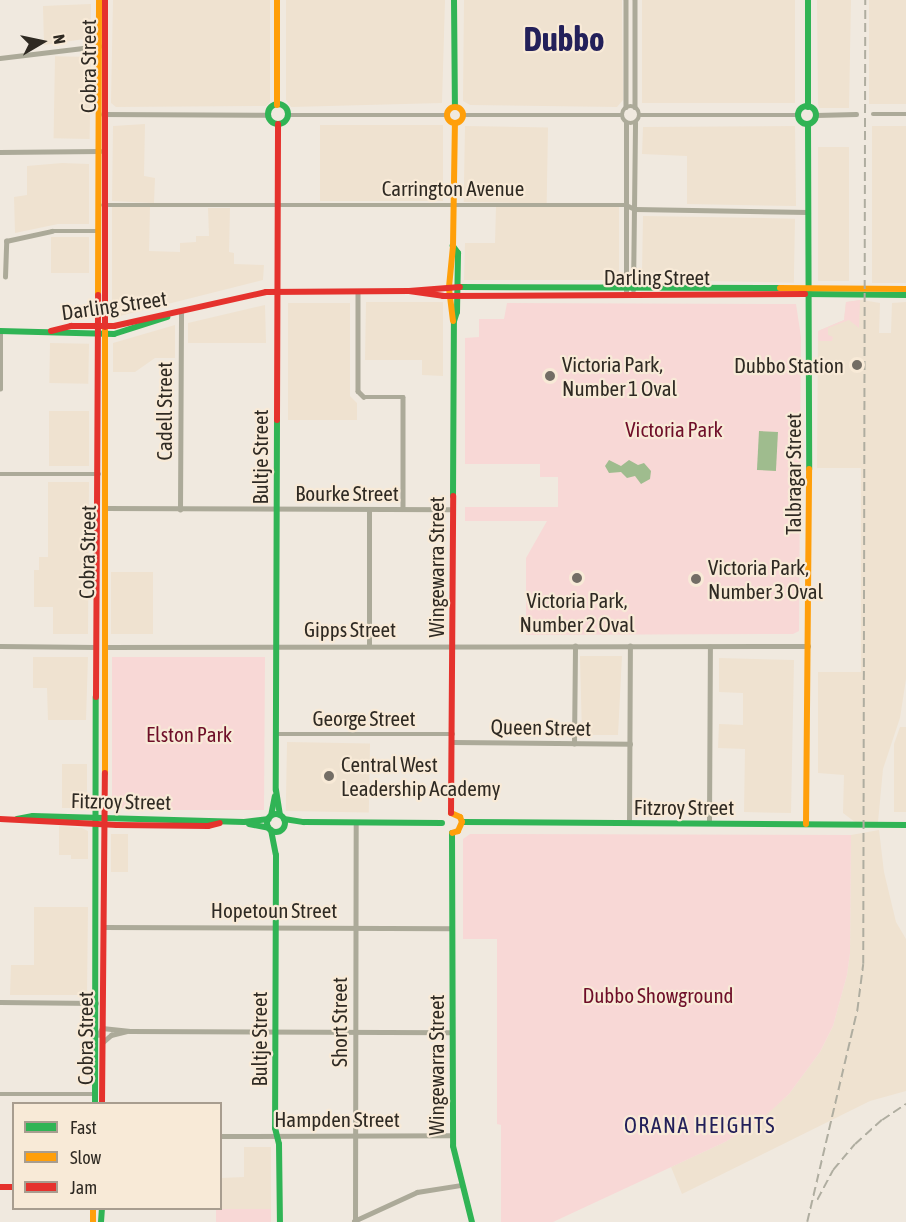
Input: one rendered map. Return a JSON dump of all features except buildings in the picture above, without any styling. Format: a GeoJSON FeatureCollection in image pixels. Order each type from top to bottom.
{"type":"FeatureCollection","features":[{"type":"Feature","properties":{"kind":"main road","name":"Cobra Street"},"geometry":{"type":"LineString","coordinates":[[99,0],[97,46],[105,131],[96,326],[101,474]]}},
{"type":"Feature","properties":{"kind":"main road","name":"Cobra Street"},"geometry":{"type":"LineString","coordinates":[[101,205],[98,151],[102,114],[105,0]]}},
{"type":"Feature","properties":{"kind":"main road"},"geometry":{"type":"LineString","coordinates":[[277,0],[277,105]]}},
{"type":"Feature","properties":{"kind":"main road"},"geometry":{"type":"LineString","coordinates":[[454,0],[455,107],[447,115],[450,121],[455,123],[462,115],[455,107]]}},
{"type":"Feature","properties":{"kind":"main road"},"geometry":{"type":"LineString","coordinates":[[808,0],[808,106],[816,115],[808,124],[802,122],[799,115],[801,110],[808,106]]}},
{"type":"Feature","properties":{"kind":"main road"},"geometry":{"type":"LineString","coordinates":[[277,105],[283,106],[287,115],[285,120],[278,124],[272,123],[268,116],[269,109],[277,105]]}},
{"type":"Feature","properties":{"kind":"main road","name":"Wingewarra Street"},"geometry":{"type":"LineString","coordinates":[[453,321],[450,312],[449,287],[453,246],[455,123]]}},
{"type":"Feature","properties":{"kind":"main road","name":"Bultje Street"},"geometry":{"type":"LineString","coordinates":[[278,124],[276,790],[282,817],[282,829],[276,855],[275,927],[280,1222]]}},
{"type":"Feature","properties":{"kind":"main road","name":"Talbragar Street"},"geometry":{"type":"LineString","coordinates":[[806,824],[810,344],[807,292],[808,124]]}},
{"type":"Feature","properties":{"kind":"main road","name":"Cobra Street"},"geometry":{"type":"LineString","coordinates":[[100,231],[105,326],[96,927],[102,1102]]}},
{"type":"Feature","properties":{"kind":"main road","name":"Wingewarra Street"},"geometry":{"type":"LineString","coordinates":[[452,813],[453,321],[457,296],[458,253],[453,246]]}},
{"type":"Feature","properties":{"kind":"main road","name":"Darling Street"},"geometry":{"type":"LineString","coordinates":[[51,331],[70,326],[105,326],[277,291],[409,291],[424,287],[457,287],[906,295]]}},
{"type":"Feature","properties":{"kind":"main road","name":"Darling Street"},"geometry":{"type":"LineString","coordinates":[[807,292],[906,289]]}},
{"type":"Feature","properties":{"kind":"main road","name":"Darling Street"},"geometry":{"type":"LineString","coordinates":[[409,291],[423,295],[457,296],[630,291]]}},
{"type":"Feature","properties":{"kind":"main road","name":"Darling Street"},"geometry":{"type":"LineString","coordinates":[[0,331],[104,334],[146,325],[181,312]]}},
{"type":"Feature","properties":{"kind":"main road","name":"Cobra Street"},"geometry":{"type":"LineString","coordinates":[[95,1102],[102,1028],[99,1003],[104,927],[105,825],[100,647]]}},
{"type":"Feature","properties":{"kind":"main road","name":"Bultje Street"},"geometry":{"type":"LineString","coordinates":[[276,790],[270,817],[270,829],[276,855]]}},
{"type":"Feature","properties":{"kind":"main road"},"geometry":{"type":"LineString","coordinates":[[452,813],[460,816],[462,822],[460,828],[452,833],[446,831],[442,824],[446,815],[452,813]]}},
{"type":"Feature","properties":{"kind":"main road","name":"Fitzroy Street"},"geometry":{"type":"LineString","coordinates":[[0,819],[33,816],[104,816],[244,822],[282,817]]}},
{"type":"Feature","properties":{"kind":"main road"},"geometry":{"type":"LineString","coordinates":[[282,817],[304,822],[442,824]]}},
{"type":"Feature","properties":{"kind":"main road","name":"Fitzroy Street"},"geometry":{"type":"LineString","coordinates":[[17,819],[22,822],[105,825],[208,826],[224,822]]}},
{"type":"Feature","properties":{"kind":"main road","name":"Fitzroy Street"},"geometry":{"type":"LineString","coordinates":[[244,822],[270,829],[282,829]]}},
{"type":"Feature","properties":{"kind":"main road"},"geometry":{"type":"LineString","coordinates":[[282,829],[304,822]]}},
{"type":"Feature","properties":{"kind":"main road","name":"Fitzroy Street"},"geometry":{"type":"LineString","coordinates":[[462,822],[906,825]]}},
{"type":"Feature","properties":{"kind":"main road","name":"Wingewarra Street"},"geometry":{"type":"LineString","coordinates":[[452,833],[453,1135],[461,1185],[472,1222]]}},
{"type":"Feature","properties":{"kind":"street"},"geometry":{"type":"LineString","coordinates":[[622,115],[626,107],[626,0]]}},
{"type":"Feature","properties":{"kind":"street"},"geometry":{"type":"LineString","coordinates":[[635,0],[635,107],[640,115]]}},
{"type":"Feature","properties":{"kind":"street"},"geometry":{"type":"LineString","coordinates":[[0,58],[105,46]]}},
{"type":"Feature","properties":{"kind":"street"},"geometry":{"type":"LineString","coordinates":[[626,107],[635,107]]}},
{"type":"Feature","properties":{"kind":"street"},"geometry":{"type":"LineString","coordinates":[[102,114],[268,116]]}},
{"type":"Feature","properties":{"kind":"street"},"geometry":{"type":"LineString","coordinates":[[816,115],[856,114]]}},
{"type":"Feature","properties":{"kind":"street"},"geometry":{"type":"LineString","coordinates":[[873,114],[906,114]]}},
{"type":"Feature","properties":{"kind":"street"},"geometry":{"type":"LineString","coordinates":[[287,115],[447,115]]}},
{"type":"Feature","properties":{"kind":"street"},"geometry":{"type":"LineString","coordinates":[[462,115],[622,115]]}},
{"type":"Feature","properties":{"kind":"street"},"geometry":{"type":"LineString","coordinates":[[622,115],[626,123],[626,205],[630,291]]}},
{"type":"Feature","properties":{"kind":"street"},"geometry":{"type":"LineString","coordinates":[[640,115],[799,115]]}},
{"type":"Feature","properties":{"kind":"street"},"geometry":{"type":"LineString","coordinates":[[630,291],[636,209],[635,123],[640,115]]}},
{"type":"Feature","properties":{"kind":"street"},"geometry":{"type":"LineString","coordinates":[[626,123],[635,123]]}},
{"type":"Feature","properties":{"kind":"street"},"geometry":{"type":"LineString","coordinates":[[0,152],[98,151],[103,147],[105,131]]}},
{"type":"Feature","properties":{"kind":"street","name":"Carrington Avenue"},"geometry":{"type":"LineString","coordinates":[[101,205],[626,205],[636,209],[808,212]]}},
{"type":"Feature","properties":{"kind":"street"},"geometry":{"type":"LineString","coordinates":[[5,277],[6,241],[52,231],[100,231]]}},
{"type":"Feature","properties":{"kind":"street"},"geometry":{"type":"LineString","coordinates":[[358,291],[358,391],[364,397],[403,397],[403,509]]}},
{"type":"Feature","properties":{"kind":"street","name":"Cadell Street"},"geometry":{"type":"LineString","coordinates":[[180,510],[181,312]]}},
{"type":"Feature","properties":{"kind":"street"},"geometry":{"type":"LineString","coordinates":[[0,331],[0,389]]}},
{"type":"Feature","properties":{"kind":"street"},"geometry":{"type":"LineString","coordinates":[[0,474],[101,474]]}},
{"type":"Feature","properties":{"kind":"street","name":"Bourke Street"},"geometry":{"type":"LineString","coordinates":[[101,508],[453,509]]}},
{"type":"Feature","properties":{"kind":"street"},"geometry":{"type":"LineString","coordinates":[[369,510],[369,646]]}},
{"type":"Feature","properties":{"kind":"street","name":"Gipps Street"},"geometry":{"type":"LineString","coordinates":[[0,646],[808,646]]}},
{"type":"Feature","properties":{"kind":"street"},"geometry":{"type":"LineString","coordinates":[[574,744],[575,646]]}},
{"type":"Feature","properties":{"kind":"street"},"geometry":{"type":"LineString","coordinates":[[629,823],[630,646]]}},
{"type":"Feature","properties":{"kind":"street"},"geometry":{"type":"LineString","coordinates":[[709,824],[710,647]]}},
{"type":"Feature","properties":{"kind":"street","name":"George Street"},"geometry":{"type":"LineString","coordinates":[[276,734],[453,738]]}},
{"type":"Feature","properties":{"kind":"street","name":"Queen Street"},"geometry":{"type":"LineString","coordinates":[[453,738],[574,744],[630,744]]}},
{"type":"Feature","properties":{"kind":"street","name":"Short Street"},"geometry":{"type":"LineString","coordinates":[[354,1222],[356,823]]}},
{"type":"Feature","properties":{"kind":"street","name":"Hopetoun Street"},"geometry":{"type":"LineString","coordinates":[[96,927],[452,928]]}},
{"type":"Feature","properties":{"kind":"street"},"geometry":{"type":"LineString","coordinates":[[0,1002],[99,1003]]}},
{"type":"Feature","properties":{"kind":"street"},"geometry":{"type":"LineString","coordinates":[[102,1028],[130,1031],[452,1032]]}},
{"type":"Feature","properties":{"kind":"street"},"geometry":{"type":"LineString","coordinates":[[99,1048],[108,1037],[130,1031]]}},
{"type":"Feature","properties":{"kind":"street"},"geometry":{"type":"LineString","coordinates":[[0,1094],[95,1095],[102,1085]]}},
{"type":"Feature","properties":{"kind":"street","name":"Hampden Street"},"geometry":{"type":"LineString","coordinates":[[222,1136],[453,1135]]}},
{"type":"Feature","properties":{"kind":"street"},"geometry":{"type":"LineString","coordinates":[[354,1222],[417,1192],[461,1185]]}},
{"type":"Feature","properties":{"kind":"shaded area"},"geometry":{"type":"Polygon","coordinates":[[[113,0],[270,0],[270,102],[266,106],[116,107],[111,103],[113,0]]]}},
{"type":"Feature","properties":{"kind":"shaded area"},"geometry":{"type":"Polygon","coordinates":[[[286,0],[445,0],[442,103],[291,107],[286,100],[286,0]]]}},
{"type":"Feature","properties":{"kind":"shaded area"},"geometry":{"type":"Polygon","coordinates":[[[464,0],[622,0],[623,100],[617,107],[470,105],[463,101],[464,0]]]}},
{"type":"Feature","properties":{"kind":"shaded area"},"geometry":{"type":"Polygon","coordinates":[[[642,0],[795,0],[795,103],[642,103],[642,0]]]}},
{"type":"Feature","properties":{"kind":"shaded area"},"geometry":{"type":"Polygon","coordinates":[[[817,0],[851,0],[849,108],[819,108],[817,0]]]}},
{"type":"Feature","properties":{"kind":"shaded area"},"geometry":{"type":"Polygon","coordinates":[[[869,0],[906,0],[906,104],[869,104],[869,0]]]}},
{"type":"Feature","properties":{"kind":"shaded area"},"geometry":{"type":"Polygon","coordinates":[[[91,4],[91,38],[44,45],[43,6],[91,4]]]}},
{"type":"Feature","properties":{"kind":"shaded area"},"geometry":{"type":"Polygon","coordinates":[[[55,56],[91,57],[90,139],[54,138],[55,56]]]}},
{"type":"Feature","properties":{"kind":"shaded area"},"geometry":{"type":"Polygon","coordinates":[[[145,124],[144,176],[155,178],[154,203],[112,201],[113,126],[145,124]]]}},
{"type":"Feature","properties":{"kind":"shaded area"},"geometry":{"type":"Polygon","coordinates":[[[320,125],[443,125],[443,201],[320,201],[320,125]]]}},
{"type":"Feature","properties":{"kind":"shaded area"},"geometry":{"type":"Polygon","coordinates":[[[465,126],[548,127],[547,203],[464,202],[465,126]]]}},
{"type":"Feature","properties":{"kind":"shaded area"},"geometry":{"type":"Polygon","coordinates":[[[795,126],[796,206],[687,204],[687,156],[642,154],[643,127],[795,126]]]}},
{"type":"Feature","properties":{"kind":"shaded area"},"geometry":{"type":"Polygon","coordinates":[[[872,126],[906,126],[906,283],[872,283],[872,126]]]}},
{"type":"Feature","properties":{"kind":"shaded area"},"geometry":{"type":"Polygon","coordinates":[[[818,147],[849,147],[849,281],[818,281],[818,147]]]}},
{"type":"Feature","properties":{"kind":"shaded area"},"geometry":{"type":"Polygon","coordinates":[[[62,163],[89,164],[89,224],[58,224],[15,233],[14,197],[27,195],[27,166],[62,163]]]}},
{"type":"Feature","properties":{"kind":"shaded area"},"geometry":{"type":"Polygon","coordinates":[[[112,207],[150,207],[149,251],[180,252],[180,243],[196,242],[196,236],[209,236],[208,208],[230,208],[229,252],[234,253],[234,264],[264,265],[263,280],[112,318],[112,207]]]}},
{"type":"Feature","properties":{"kind":"shaded area"},"geometry":{"type":"Polygon","coordinates":[[[496,207],[619,207],[619,280],[464,280],[465,243],[495,243],[496,207]]]}},
{"type":"Feature","properties":{"kind":"shaded area"},"geometry":{"type":"Polygon","coordinates":[[[643,216],[795,219],[794,283],[642,280],[643,216]]]}},
{"type":"Feature","properties":{"kind":"shaded area"},"geometry":{"type":"Polygon","coordinates":[[[51,237],[89,237],[89,273],[51,273],[51,237]]]}},
{"type":"Feature","properties":{"kind":"shaded area"},"geometry":{"type":"Polygon","coordinates":[[[862,300],[880,303],[879,333],[891,333],[892,303],[906,302],[906,679],[900,718],[883,769],[878,822],[855,822],[843,813],[844,775],[818,773],[818,672],[861,672],[861,468],[817,468],[818,331],[844,320],[846,302],[862,300]]]}},
{"type":"Feature","properties":{"kind":"shaded area"},"geometry":{"type":"Polygon","coordinates":[[[366,302],[443,302],[443,376],[422,375],[422,360],[365,360],[366,302]]]}},
{"type":"Feature","properties":{"kind":"shaded area"},"geometry":{"type":"Polygon","coordinates":[[[288,303],[350,303],[350,396],[357,403],[357,420],[288,420],[288,303]]]}},
{"type":"Feature","properties":{"kind":"shaded area"},"geometry":{"type":"Polygon","coordinates":[[[265,305],[266,343],[188,343],[188,323],[265,305]]]}},
{"type":"Feature","properties":{"kind":"shaded area"},"geometry":{"type":"Polygon","coordinates":[[[175,325],[175,358],[155,358],[135,372],[113,372],[113,343],[175,325]]]}},
{"type":"Feature","properties":{"kind":"shaded area"},"geometry":{"type":"Polygon","coordinates":[[[50,343],[89,344],[88,384],[49,383],[50,343]]]}},
{"type":"Feature","properties":{"kind":"shaded area"},"geometry":{"type":"Polygon","coordinates":[[[49,411],[89,411],[89,466],[49,466],[49,411]]]}},
{"type":"Feature","properties":{"kind":"shaded area"},"geometry":{"type":"Polygon","coordinates":[[[759,431],[778,432],[776,471],[757,470],[759,431]]]}},
{"type":"Feature","properties":{"kind":"shaded area"},"geometry":{"type":"Polygon","coordinates":[[[609,460],[621,466],[629,460],[638,465],[644,463],[651,471],[650,479],[641,484],[635,476],[627,478],[621,472],[609,473],[605,466],[609,460]]]}},
{"type":"Feature","properties":{"kind":"shaded area"},"geometry":{"type":"Polygon","coordinates":[[[48,482],[89,482],[88,634],[53,634],[53,607],[34,607],[34,570],[39,570],[39,557],[48,557],[48,482]]]}},
{"type":"Feature","properties":{"kind":"shaded area"},"geometry":{"type":"Polygon","coordinates":[[[111,572],[153,572],[153,634],[111,634],[111,572]]]}},
{"type":"Feature","properties":{"kind":"shaded area"},"geometry":{"type":"Polygon","coordinates":[[[580,656],[622,656],[618,735],[582,735],[580,656]]]}},
{"type":"Feature","properties":{"kind":"shaded area"},"geometry":{"type":"Polygon","coordinates":[[[33,657],[88,657],[86,720],[48,720],[47,688],[33,688],[33,657]]]}},
{"type":"Feature","properties":{"kind":"shaded area"},"geometry":{"type":"Polygon","coordinates":[[[719,658],[794,660],[791,813],[744,812],[745,749],[718,748],[719,724],[743,725],[743,693],[719,692],[719,658]]]}},
{"type":"Feature","properties":{"kind":"shaded area"},"geometry":{"type":"Polygon","coordinates":[[[900,727],[906,727],[906,812],[894,812],[894,744],[900,727]]]}},
{"type":"Feature","properties":{"kind":"shaded area","name":"Central West Leadership Academy"},"geometry":{"type":"Polygon","coordinates":[[[287,742],[370,743],[369,812],[286,811],[287,742]]]}},
{"type":"Feature","properties":{"kind":"shaded area"},"geometry":{"type":"Polygon","coordinates":[[[62,764],[87,764],[87,808],[62,808],[62,764]]]}},
{"type":"Feature","properties":{"kind":"shaded area"},"geometry":{"type":"Polygon","coordinates":[[[59,826],[82,828],[88,831],[88,859],[71,859],[71,855],[59,855],[59,826]]]}},
{"type":"Feature","properties":{"kind":"shaded area"},"geometry":{"type":"Polygon","coordinates":[[[879,830],[884,872],[896,922],[906,939],[906,1091],[870,1101],[682,1194],[671,1167],[725,1142],[759,1121],[789,1094],[820,1052],[833,1026],[847,975],[850,953],[851,835],[879,830]]]}},
{"type":"Feature","properties":{"kind":"shaded area"},"geometry":{"type":"Polygon","coordinates":[[[111,834],[128,834],[128,872],[111,872],[111,834]]]}},
{"type":"Feature","properties":{"kind":"shaded area"},"geometry":{"type":"Polygon","coordinates":[[[34,907],[88,907],[87,995],[10,995],[11,965],[34,965],[34,907]]]}},
{"type":"Feature","properties":{"kind":"shaded area"},"geometry":{"type":"Polygon","coordinates":[[[244,1147],[271,1147],[271,1209],[222,1209],[222,1178],[244,1177],[244,1147]]]}},
{"type":"Feature","properties":{"kind":"green space"},"geometry":{"type":"Polygon","coordinates":[[[860,300],[859,328],[849,320],[828,328],[828,335],[833,337],[832,341],[818,341],[818,331],[844,320],[846,302],[860,300]]]}},
{"type":"Feature","properties":{"kind":"green space","name":"Victoria Park"},"geometry":{"type":"Polygon","coordinates":[[[507,303],[796,304],[801,337],[799,631],[793,634],[526,635],[526,558],[547,521],[465,521],[465,507],[558,507],[558,477],[540,477],[540,464],[465,464],[465,338],[479,337],[479,319],[504,319],[507,303]]]}},
{"type":"Feature","properties":{"kind":"green space","name":"Elston Park"},"geometry":{"type":"Polygon","coordinates":[[[112,657],[265,657],[264,810],[136,810],[115,807],[112,801],[112,657]]]}},
{"type":"Feature","properties":{"kind":"green space","name":"Dubbo Showground"},"geometry":{"type":"Polygon","coordinates":[[[470,834],[851,835],[850,953],[847,975],[833,1026],[820,1052],[789,1094],[759,1121],[725,1142],[553,1222],[501,1222],[501,1125],[497,1124],[497,939],[463,939],[463,839],[470,834]]]}},
{"type":"Feature","properties":{"kind":"green space"},"geometry":{"type":"Polygon","coordinates":[[[271,1209],[271,1222],[216,1222],[216,1210],[271,1209]]]}},
{"type":"Feature","properties":{"kind":"railway"},"geometry":{"type":"LineString","coordinates":[[807,1222],[857,1011],[863,964],[865,0]]}},
{"type":"Feature","properties":{"kind":"railway"},"geometry":{"type":"LineString","coordinates":[[817,1200],[833,1170],[855,1144],[882,1120],[906,1104]]}},
{"type":"Feature","properties":{"kind":"traffic: fast"},"geometry":{"type":"LineString","coordinates":[[454,0],[455,107]]}},
{"type":"Feature","properties":{"kind":"traffic: fast"},"geometry":{"type":"LineString","coordinates":[[808,0],[808,107]]}},
{"type":"Feature","properties":{"kind":"traffic: fast"},"geometry":{"type":"LineString","coordinates":[[278,104],[285,107],[288,114],[285,121],[278,124],[271,121],[268,114],[271,107],[278,104]]}},
{"type":"Feature","properties":{"kind":"traffic: fast"},"geometry":{"type":"LineString","coordinates":[[807,106],[813,109],[816,115],[813,121],[807,124],[801,121],[798,115],[801,109],[807,106]]}},
{"type":"Feature","properties":{"kind":"traffic: fast"},"geometry":{"type":"LineString","coordinates":[[808,124],[809,469]]}},
{"type":"Feature","properties":{"kind":"traffic: fast"},"geometry":{"type":"LineString","coordinates":[[453,246],[458,253],[457,312],[454,321],[453,496]]}},
{"type":"Feature","properties":{"kind":"traffic: fast"},"geometry":{"type":"LineString","coordinates":[[460,287],[780,288]]}},
{"type":"Feature","properties":{"kind":"traffic: fast"},"geometry":{"type":"LineString","coordinates":[[805,294],[906,295]]}},
{"type":"Feature","properties":{"kind":"traffic: fast"},"geometry":{"type":"LineString","coordinates":[[0,331],[114,334],[167,317]]}},
{"type":"Feature","properties":{"kind":"traffic: fast"},"geometry":{"type":"LineString","coordinates":[[277,420],[276,790],[280,815]]}},
{"type":"Feature","properties":{"kind":"traffic: fast"},"geometry":{"type":"LineString","coordinates":[[95,1102],[96,697]]}},
{"type":"Feature","properties":{"kind":"traffic: fast"},"geometry":{"type":"LineString","coordinates":[[271,816],[275,796]]}},
{"type":"Feature","properties":{"kind":"traffic: fast"},"geometry":{"type":"LineString","coordinates":[[276,814],[282,817],[285,823],[282,829],[276,832],[270,829],[267,823],[270,817],[276,814]]}},
{"type":"Feature","properties":{"kind":"traffic: fast"},"geometry":{"type":"LineString","coordinates":[[17,819],[33,816],[244,822],[269,819]]}},
{"type":"Feature","properties":{"kind":"traffic: fast"},"geometry":{"type":"LineString","coordinates":[[284,819],[304,822],[442,823]]}},
{"type":"Feature","properties":{"kind":"traffic: fast"},"geometry":{"type":"LineString","coordinates":[[462,822],[906,825]]}},
{"type":"Feature","properties":{"kind":"traffic: fast"},"geometry":{"type":"LineString","coordinates":[[249,824],[269,828]]}},
{"type":"Feature","properties":{"kind":"traffic: fast"},"geometry":{"type":"LineString","coordinates":[[271,830],[276,855],[275,1128],[279,1144],[280,1222]]}},
{"type":"Feature","properties":{"kind":"traffic: fast"},"geometry":{"type":"LineString","coordinates":[[452,833],[453,1146],[472,1222]]}},
{"type":"Feature","properties":{"kind":"traffic: fast"},"geometry":{"type":"LineString","coordinates":[[101,1222],[102,1210]]}},
{"type":"Feature","properties":{"kind":"traffic: slow"},"geometry":{"type":"LineString","coordinates":[[98,295],[99,0]]}},
{"type":"Feature","properties":{"kind":"traffic: slow"},"geometry":{"type":"LineString","coordinates":[[277,0],[277,105]]}},
{"type":"Feature","properties":{"kind":"traffic: slow"},"geometry":{"type":"LineString","coordinates":[[455,107],[463,115],[455,123],[447,115],[455,107]]}},
{"type":"Feature","properties":{"kind":"traffic: slow"},"geometry":{"type":"LineString","coordinates":[[453,321],[449,287],[453,246],[455,123]]}},
{"type":"Feature","properties":{"kind":"traffic: slow"},"geometry":{"type":"LineString","coordinates":[[780,288],[906,289]]}},
{"type":"Feature","properties":{"kind":"traffic: slow"},"geometry":{"type":"LineString","coordinates":[[105,327],[105,773]]}},
{"type":"Feature","properties":{"kind":"traffic: slow"},"geometry":{"type":"LineString","coordinates":[[806,824],[809,469]]}},
{"type":"Feature","properties":{"kind":"traffic: slow"},"geometry":{"type":"LineString","coordinates":[[451,813],[460,817],[462,822],[458,831],[452,833]]}},
{"type":"Feature","properties":{"kind":"traffic: slow"},"geometry":{"type":"LineString","coordinates":[[93,1210],[93,1222]]}},
{"type":"Feature","properties":{"kind":"traffic: jam"},"geometry":{"type":"LineString","coordinates":[[105,0],[105,327]]}},
{"type":"Feature","properties":{"kind":"traffic: jam"},"geometry":{"type":"LineString","coordinates":[[277,420],[278,124]]}},
{"type":"Feature","properties":{"kind":"traffic: jam"},"geometry":{"type":"LineString","coordinates":[[51,331],[71,326],[114,326],[266,292],[409,291],[460,287]]}},
{"type":"Feature","properties":{"kind":"traffic: jam"},"geometry":{"type":"LineString","coordinates":[[409,291],[443,296],[805,294]]}},
{"type":"Feature","properties":{"kind":"traffic: jam"},"geometry":{"type":"LineString","coordinates":[[96,697],[98,295]]}},
{"type":"Feature","properties":{"kind":"traffic: jam"},"geometry":{"type":"LineString","coordinates":[[451,813],[453,496]]}},
{"type":"Feature","properties":{"kind":"traffic: jam"},"geometry":{"type":"LineString","coordinates":[[102,1102],[105,773]]}},
{"type":"Feature","properties":{"kind":"traffic: jam"},"geometry":{"type":"LineString","coordinates":[[0,819],[117,825],[208,826],[220,823]]}},
{"type":"Feature","properties":{"kind":"traffic: jam"},"geometry":{"type":"LineString","coordinates":[[0,1187],[12,1187]]}},
{"type":"Feature","properties":{"kind":"place","name":"Dubbo Station"},"geometry":{"type":"Point","coordinates":[857,365]}},
{"type":"Feature","properties":{"kind":"place","name":"Victoria Park, Number 1 Oval"},"geometry":{"type":"Point","coordinates":[550,376]}},
{"type":"Feature","properties":{"kind":"place","name":"Victoria Park, Number 2 Oval"},"geometry":{"type":"Point","coordinates":[577,578]}},
{"type":"Feature","properties":{"kind":"place","name":"Victoria Park, Number 3 Oval"},"geometry":{"type":"Point","coordinates":[696,579]}},
{"type":"Feature","properties":{"kind":"place","name":"Central West Leadership Academy"},"geometry":{"type":"Point","coordinates":[329,776]}},
{"type":"Feature","properties":{"kind":"district","name":"Dubbo"},"geometry":{"type":"Point","coordinates":[564,40]}},
{"type":"Feature","properties":{"kind":"district","name":"ORANA HEIGHTS"},"geometry":{"type":"Point","coordinates":[700,1126]}}]}
